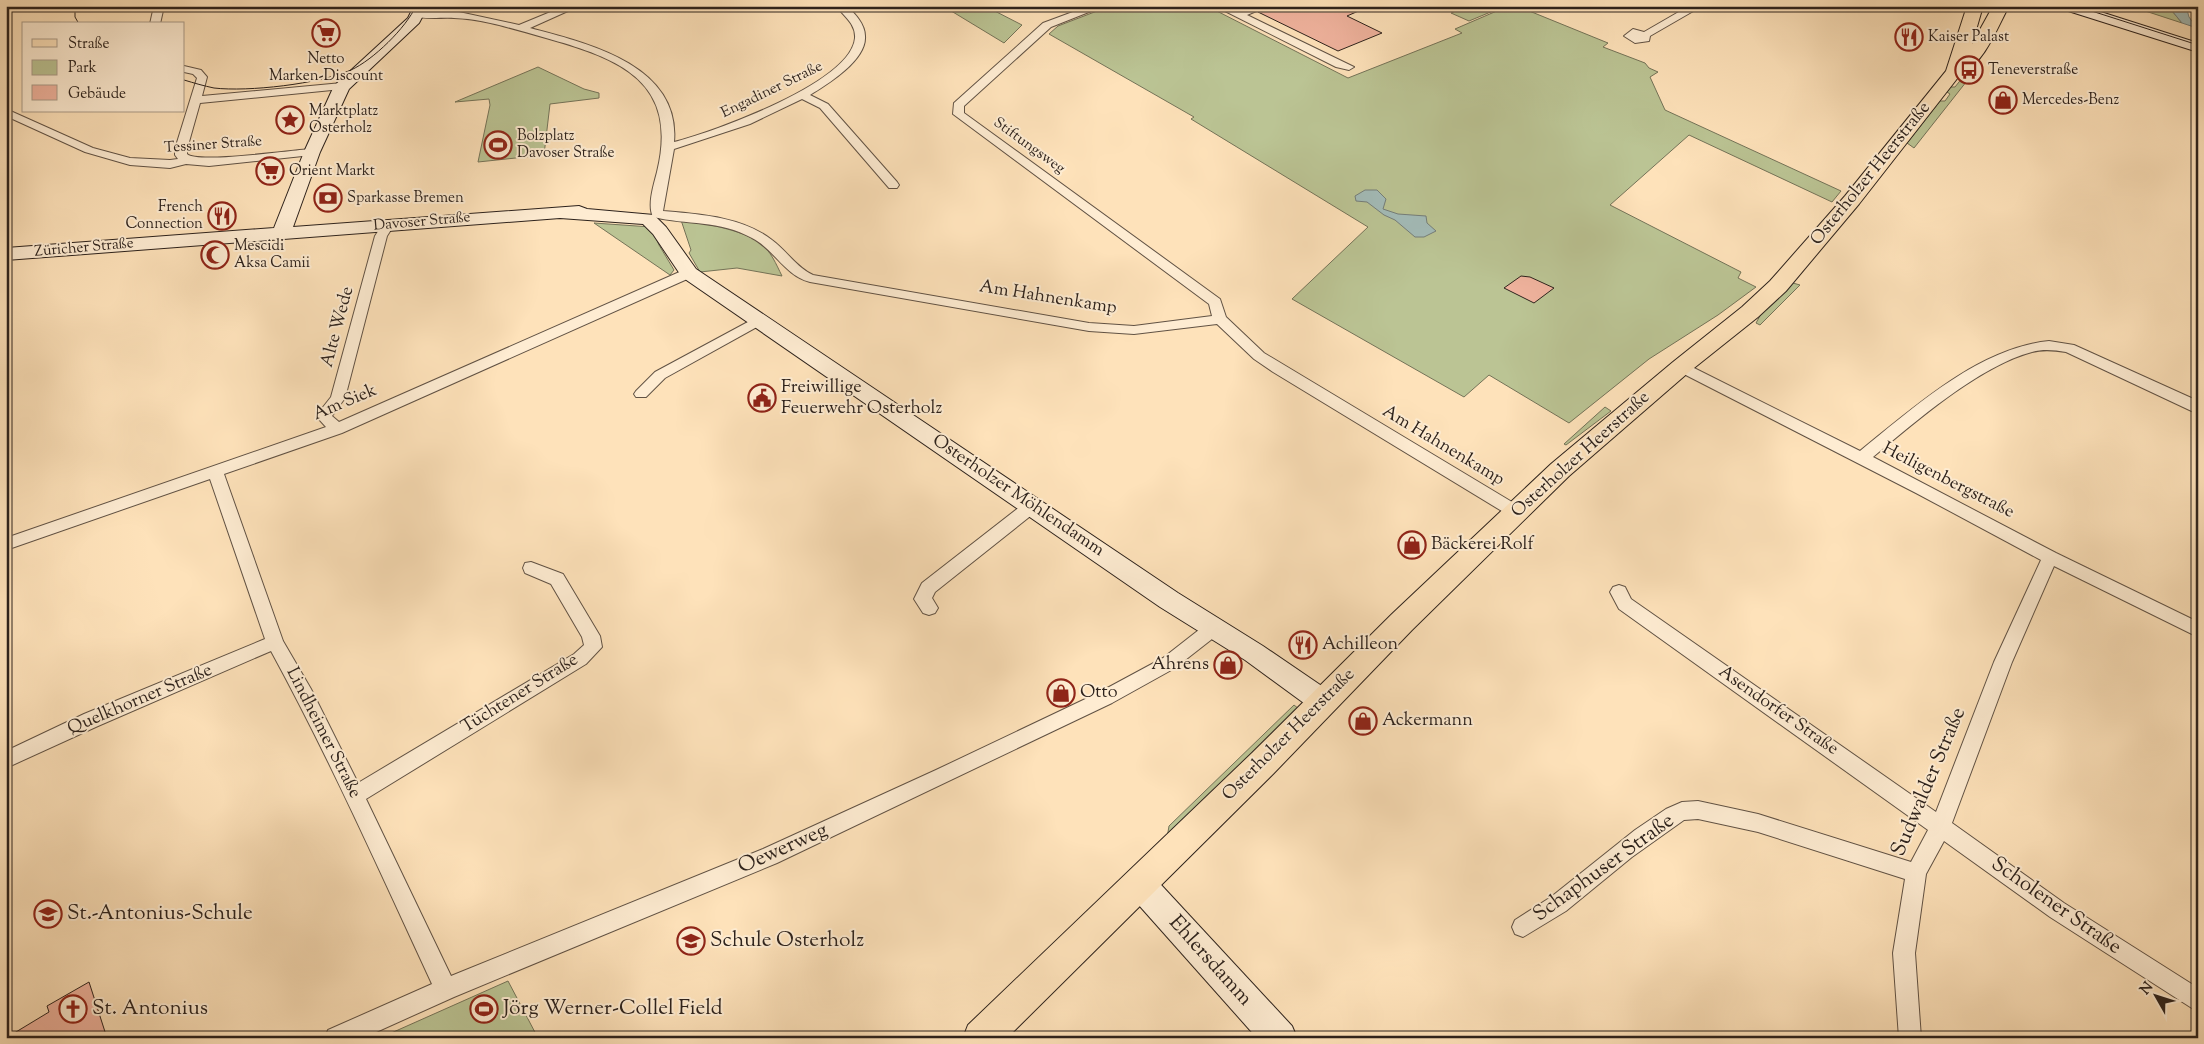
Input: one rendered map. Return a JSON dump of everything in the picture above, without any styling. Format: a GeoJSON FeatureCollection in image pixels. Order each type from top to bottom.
{"type":"FeatureCollection","features":[{"type":"Feature","properties":{"kind":"main road","name":"Osterholzer Heerstraße"},"geometry":{"type":"LineString","coordinates":[[1954,72],[1975,6]]}},
{"type":"Feature","properties":{"kind":"main road","name":"Osterholzer Heerstraße"},"geometry":{"type":"LineString","coordinates":[[981,1038],[1264,763],[1322,701],[1516,512],[1596,438],[1750,312],[1778,286],[1852,200],[1954,72],[1970,60],[2001,6]]}},
{"type":"Feature","properties":{"kind":"main road"},"geometry":{"type":"LineString","coordinates":[[2067,6],[2198,48]]}},
{"type":"Feature","properties":{"kind":"main road"},"geometry":{"type":"LineString","coordinates":[[2103,6],[2198,36]]}},
{"type":"Feature","properties":{"kind":"main road"},"geometry":{"type":"LineString","coordinates":[[342,86],[338,80],[354,59],[388,32],[401,17],[415,9]]}},
{"type":"Feature","properties":{"kind":"main road"},"geometry":{"type":"LineString","coordinates":[[282,232],[312,152],[342,86],[370,61],[415,9]]}},
{"type":"Feature","properties":{"kind":"main road"},"geometry":{"type":"LineString","coordinates":[[354,59],[359,62],[370,61]]}},
{"type":"Feature","properties":{"kind":"main road","name":"Davoser Straße"},"geometry":{"type":"LineString","coordinates":[[282,232],[562,213],[652,217]]}},
{"type":"Feature","properties":{"kind":"main road","name":"Osterholzer Möhlendamm"},"geometry":{"type":"LineString","coordinates":[[652,217],[654,224],[670,251],[689,273],[1169,600],[1215,628],[1322,701]]}},
{"type":"Feature","properties":{"kind":"main road","name":"Züricher Straße"},"geometry":{"type":"LineString","coordinates":[[6,254],[282,232]]}},
{"type":"Feature","properties":{"kind":"main road","name":"Ehlersdamm"},"geometry":{"type":"LineString","coordinates":[[1140,884],[1280,1038]]}},
{"type":"Feature","properties":{"kind":"street"},"geometry":{"type":"LineString","coordinates":[[155,22],[159,6]]}},
{"type":"Feature","properties":{"kind":"street"},"geometry":{"type":"LineString","coordinates":[[519,29],[574,6]]}},
{"type":"Feature","properties":{"kind":"street","name":"Engadiner Straße"},"geometry":{"type":"LineString","coordinates":[[669,147],[687,144],[715,134],[802,95],[830,80],[852,60],[861,40],[858,26],[841,6]]}},
{"type":"Feature","properties":{"kind":"street","name":"Stiftungsweg"},"geometry":{"type":"LineString","coordinates":[[1099,6],[1047,25],[958,105],[959,114],[1215,302],[1220,319]]}},
{"type":"Feature","properties":{"kind":"street"},"geometry":{"type":"LineString","coordinates":[[1220,6],[1340,66],[1349,67]]}},
{"type":"Feature","properties":{"kind":"street"},"geometry":{"type":"LineString","coordinates":[[1238,15],[1263,6]]}},
{"type":"Feature","properties":{"kind":"street"},"geometry":{"type":"LineString","coordinates":[[1644,35],[1697,6]]}},
{"type":"Feature","properties":{"kind":"street"},"geometry":{"type":"LineString","coordinates":[[415,9],[460,15],[590,48],[620,62],[648,84],[658,96],[665,109],[669,147],[652,217]]}},
{"type":"Feature","properties":{"kind":"street"},"geometry":{"type":"LineString","coordinates":[[185,68],[197,72],[202,77],[181,149],[181,155],[186,160]]}},
{"type":"Feature","properties":{"kind":"street"},"geometry":{"type":"LineString","coordinates":[[195,100],[342,86]]}},
{"type":"Feature","properties":{"kind":"street"},"geometry":{"type":"LineString","coordinates":[[802,95],[824,106],[893,185]]}},
{"type":"Feature","properties":{"kind":"street","name":"Tessiner Straße"},"geometry":{"type":"LineString","coordinates":[[6,112],[89,150],[113,157],[170,164],[186,160],[209,162],[312,152]]}},
{"type":"Feature","properties":{"kind":"street","name":"Am Hahnenkamp"},"geometry":{"type":"LineString","coordinates":[[652,217],[706,220],[756,235],[770,244],[797,274],[810,278],[1089,327],[1134,330],[1220,319],[1259,356],[1278,369],[1516,512]]}},
{"type":"Feature","properties":{"kind":"street","name":"Alte Wede"},"geometry":{"type":"LineString","coordinates":[[337,428],[323,416],[338,398],[381,236],[388,225]]}},
{"type":"Feature","properties":{"kind":"street","name":"Am Siek"},"geometry":{"type":"LineString","coordinates":[[6,544],[337,428],[689,273]]}},
{"type":"Feature","properties":{"kind":"street"},"geometry":{"type":"LineString","coordinates":[[641,394],[660,375],[759,320]]}},
{"type":"Feature","properties":{"kind":"street"},"geometry":{"type":"LineString","coordinates":[[1862,458],[1910,418],[2002,357],[2031,348],[2050,345],[2069,348],[2161,389],[2194,405],[2198,409]]}},
{"type":"Feature","properties":{"kind":"street","name":"Heiligenbergstraße"},"geometry":{"type":"LineString","coordinates":[[1681,367],[1862,458],[2050,557],[2198,630]]}},
{"type":"Feature","properties":{"kind":"street","name":"Lindheimer Straße"},"geometry":{"type":"LineString","coordinates":[[215,471],[275,642],[304,694],[355,795],[446,989]]}},
{"type":"Feature","properties":{"kind":"street"},"geometry":{"type":"LineString","coordinates":[[929,608],[923,598],[928,588],[1032,506]]}},
{"type":"Feature","properties":{"kind":"street","name":"Sudwalder Straße"},"geometry":{"type":"LineString","coordinates":[[1910,1038],[1904,953],[1916,873],[1941,826],[2004,662],[2050,557]]}},
{"type":"Feature","properties":{"kind":"street","name":"Tüchtener Straße"},"geometry":{"type":"LineString","coordinates":[[355,795],[580,659],[593,647],[591,636],[557,578],[531,568]]}},
{"type":"Feature","properties":{"kind":"street","name":"Asendorfer Straße"},"geometry":{"type":"LineString","coordinates":[[1619,592],[1625,604],[1941,826]]}},
{"type":"Feature","properties":{"kind":"street","name":"Oewerweg"},"geometry":{"type":"LineString","coordinates":[[336,1038],[446,989],[761,860],[934,780],[1105,698],[1169,663],[1215,628]]}},
{"type":"Feature","properties":{"kind":"street","name":"Quelkhorner Straße"},"geometry":{"type":"LineString","coordinates":[[6,760],[91,720],[275,642]]}},
{"type":"Feature","properties":{"kind":"street","name":"Schaphuser Straße"},"geometry":{"type":"LineString","coordinates":[[1523,927],[1544,916],[1642,836],[1684,810],[1726,814],[1856,852],[1916,873]]}},
{"type":"Feature","properties":{"kind":"street","name":"Scholener Straße"},"geometry":{"type":"LineString","coordinates":[[1941,826],[2057,910],[2198,1001]]}},
{"type":"Feature","properties":{"kind":"green space"},"geometry":{"type":"Polygon","coordinates":[[[943,6],[985,6],[1022,25],[1004,43],[943,6]]]}},
{"type":"Feature","properties":{"kind":"green space"},"geometry":{"type":"Polygon","coordinates":[[[1110,6],[1207,6],[1348,78],[1462,33],[1455,29],[1499,10],[1497,6],[1517,6],[1608,43],[1603,47],[1645,63],[1649,68],[1658,72],[1650,77],[1665,110],[1841,191],[1832,202],[1689,135],[1610,205],[1741,272],[1738,278],[1756,287],[1718,315],[1649,359],[1569,423],[1489,375],[1464,397],[1292,299],[1368,227],[1191,119],[1194,117],[1049,34],[1058,26],[1110,6]]]}},
{"type":"Feature","properties":{"kind":"green space"},"geometry":{"type":"Polygon","coordinates":[[[1467,6],[1483,6],[1493,11],[1469,21],[1451,13],[1467,6]]]}},
{"type":"Feature","properties":{"kind":"green space"},"geometry":{"type":"Polygon","coordinates":[[[2130,6],[2168,6],[2182,23],[2130,6]]]}},
{"type":"Feature","properties":{"kind":"green space"},"geometry":{"type":"Polygon","coordinates":[[[538,67],[584,89],[599,93],[599,98],[550,104],[544,155],[478,162],[490,105],[489,99],[455,102],[538,67]]]}},
{"type":"Feature","properties":{"kind":"green space"},"geometry":{"type":"Polygon","coordinates":[[[1968,70],[1974,72],[1914,148],[1907,143],[1940,101],[1945,101],[1950,94],[1947,92],[1950,87],[1955,87],[1963,77],[1961,75],[1968,70]]]}},
{"type":"Feature","properties":{"kind":"green space"},"geometry":{"type":"Polygon","coordinates":[[[681,220],[722,228],[753,238],[767,250],[782,276],[737,268],[700,272],[689,253],[691,250],[681,220]]]}},
{"type":"Feature","properties":{"kind":"green space"},"geometry":{"type":"Polygon","coordinates":[[[594,223],[651,227],[674,270],[670,275],[594,223]]]}},
{"type":"Feature","properties":{"kind":"green space"},"geometry":{"type":"Polygon","coordinates":[[[1793,283],[1800,285],[1760,325],[1756,323],[1761,314],[1793,283]]]}},
{"type":"Feature","properties":{"kind":"green space"},"geometry":{"type":"Polygon","coordinates":[[[1605,407],[1611,411],[1566,445],[1564,444],[1605,407]]]}},
{"type":"Feature","properties":{"kind":"green space"},"geometry":{"type":"Polygon","coordinates":[[[1294,705],[1299,709],[1167,838],[1169,826],[1294,705]]]}},
{"type":"Feature","properties":{"kind":"green space","name":"Jörg Werner-Collel Field"},"geometry":{"type":"Polygon","coordinates":[[[508,981],[538,1038],[380,1038],[508,981]]]}},
{"type":"Feature","properties":{"kind":"water"},"geometry":{"type":"Polygon","coordinates":[[[2168,6],[2186,6],[2189,17],[2197,28],[2182,23],[2168,6]]]}},
{"type":"Feature","properties":{"kind":"water"},"geometry":{"type":"Polygon","coordinates":[[[1365,190],[1377,190],[1386,199],[1383,209],[1398,214],[1426,216],[1427,223],[1436,231],[1424,237],[1415,237],[1395,220],[1384,215],[1367,202],[1356,201],[1355,196],[1365,190]]]}},
{"type":"Feature","properties":{"kind":"building"},"geometry":{"type":"Polygon","coordinates":[[[1273,6],[1370,6],[1347,16],[1382,33],[1338,51],[1258,12],[1273,6]]]}},
{"type":"Feature","properties":{"kind":"building"},"geometry":{"type":"Polygon","coordinates":[[[1521,276],[1530,277],[1554,288],[1534,303],[1504,288],[1521,276]]]}},
{"type":"Feature","properties":{"kind":"building","name":"St. Antonius"},"geometry":{"type":"Polygon","coordinates":[[[89,982],[107,1038],[6,1038],[49,1012],[47,1006],[89,982]]]}},
{"type":"Feature","properties":{"kind":"tram line"},"geometry":{"type":"LineString","coordinates":[[75,6],[75,17],[78,22]]}},
{"type":"Feature","properties":{"kind":"tram line"},"geometry":{"type":"LineString","coordinates":[[185,80],[214,88],[245,89],[303,83],[337,75],[360,65],[379,51],[405,24],[416,6]]}},
{"type":"Feature","properties":{"kind":"tram line"},"geometry":{"type":"LineString","coordinates":[[2076,6],[2198,45]]}},
{"type":"Feature","properties":{"kind":"place","name":"Netto Marken-Discount"},"geometry":{"type":"Point","coordinates":[326,33]}},
{"type":"Feature","properties":{"kind":"place","name":"Kaiser Palast"},"geometry":{"type":"Point","coordinates":[1909,37]}},
{"type":"Feature","properties":{"kind":"place","name":"Teneverstraße"},"geometry":{"type":"Point","coordinates":[1969,70]}},
{"type":"Feature","properties":{"kind":"place","name":"Mercedes-Benz"},"geometry":{"type":"Point","coordinates":[2003,100]}},
{"type":"Feature","properties":{"kind":"place","name":"Marktplatz Osterholz"},"geometry":{"type":"Point","coordinates":[290,120]}},
{"type":"Feature","properties":{"kind":"place","name":"Bolzplatz Davoser Straße"},"geometry":{"type":"Point","coordinates":[498,145]}},
{"type":"Feature","properties":{"kind":"place","name":"Orient Markt"},"geometry":{"type":"Point","coordinates":[270,171]}},
{"type":"Feature","properties":{"kind":"place","name":"Sparkasse Bremen"},"geometry":{"type":"Point","coordinates":[328,198]}},
{"type":"Feature","properties":{"kind":"place","name":"French Connection"},"geometry":{"type":"Point","coordinates":[222,216]}},
{"type":"Feature","properties":{"kind":"place","name":"Mescidi Aksa Camii"},"geometry":{"type":"Point","coordinates":[215,255]}},
{"type":"Feature","properties":{"kind":"place","name":"Freiwillige Feuerwehr Osterholz"},"geometry":{"type":"Point","coordinates":[762,398]}},
{"type":"Feature","properties":{"kind":"place","name":"Bäckerei Rolf"},"geometry":{"type":"Point","coordinates":[1412,545]}},
{"type":"Feature","properties":{"kind":"place","name":"Achilleon"},"geometry":{"type":"Point","coordinates":[1303,645]}},
{"type":"Feature","properties":{"kind":"place","name":"Ahrens"},"geometry":{"type":"Point","coordinates":[1228,665]}},
{"type":"Feature","properties":{"kind":"place","name":"Otto"},"geometry":{"type":"Point","coordinates":[1061,693]}},
{"type":"Feature","properties":{"kind":"place","name":"Ackermann"},"geometry":{"type":"Point","coordinates":[1363,721]}},
{"type":"Feature","properties":{"kind":"place","name":"St.-Antonius-Schule"},"geometry":{"type":"Point","coordinates":[48,914]}},
{"type":"Feature","properties":{"kind":"place","name":"Schule Osterholz"},"geometry":{"type":"Point","coordinates":[691,941]}},
{"type":"Feature","properties":{"kind":"place","name":"St. Antonius"},"geometry":{"type":"Point","coordinates":[73,1009]}},
{"type":"Feature","properties":{"kind":"place","name":"Jörg Werner-Collel Field"},"geometry":{"type":"Point","coordinates":[484,1009]}}]}
